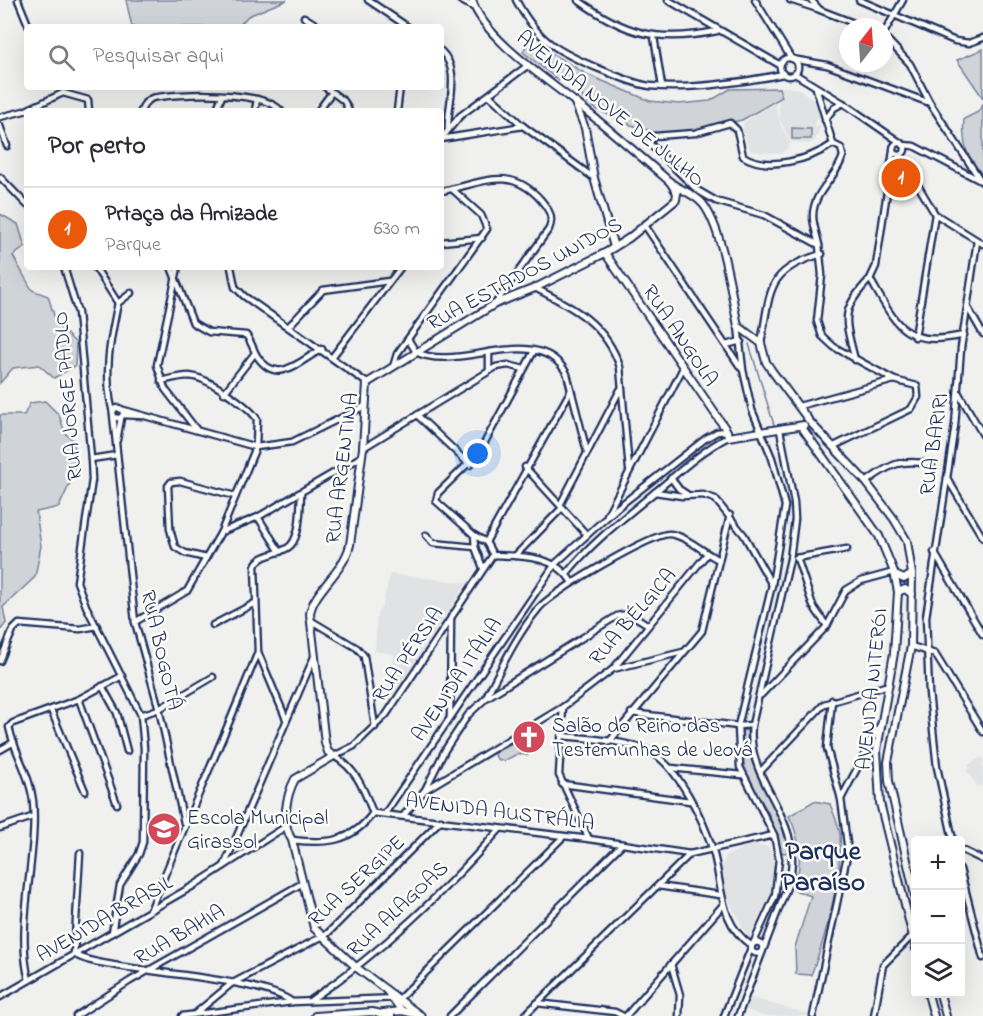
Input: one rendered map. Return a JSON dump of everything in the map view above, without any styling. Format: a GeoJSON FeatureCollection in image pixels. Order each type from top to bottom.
{"type":"FeatureCollection","features":[{"type":"Feature","properties":{"kind":"main road","name":"AVENIDA NOVE DE JULHO"},"geometry":{"type":"LineString","coordinates":[[472,0],[475,8],[527,66],[573,100],[670,182],[694,192],[705,209],[720,242],[738,326]]}},
{"type":"Feature","properties":{"kind":"main road"},"geometry":{"type":"LineString","coordinates":[[573,100],[585,128],[594,178],[614,247]]}},
{"type":"Feature","properties":{"kind":"main road"},"geometry":{"type":"LineString","coordinates":[[585,128],[588,123],[598,121]]}},
{"type":"Feature","properties":{"kind":"main road","name":"RUA ESTADOS UNIDOS"},"geometry":{"type":"LineString","coordinates":[[367,383],[495,304],[535,288],[605,253],[676,200],[678,196],[670,182]]}},
{"type":"Feature","properties":{"kind":"main road","name":"RUA ANGOLA"},"geometry":{"type":"LineString","coordinates":[[605,253],[727,434]]}},
{"type":"Feature","properties":{"kind":"main road"},"geometry":{"type":"LineString","coordinates":[[738,326],[761,343]]}},
{"type":"Feature","properties":{"kind":"main road","name":"AVENIDA NITERÓI"},"geometry":{"type":"LineString","coordinates":[[761,343],[766,362],[810,422],[866,482],[903,531],[912,574],[911,646],[888,762],[913,890]]}},
{"type":"Feature","properties":{"kind":"main road","name":"RUA ARGENTINA"},"geometry":{"type":"LineString","coordinates":[[334,756],[326,748],[310,620],[314,600],[348,556],[363,448],[367,383]]}},
{"type":"Feature","properties":{"kind":"main road"},"geometry":{"type":"LineString","coordinates":[[727,434],[780,430],[810,422]]}},
{"type":"Feature","properties":{"kind":"main road","name":"AVENIDA NITERÓI"},"geometry":{"type":"LineString","coordinates":[[801,426],[879,536],[895,574],[898,592],[895,644],[880,725],[877,779],[911,921]]}},
{"type":"Feature","properties":{"kind":"main road"},"geometry":{"type":"LineString","coordinates":[[895,574],[904,579],[912,574]]}},
{"type":"Feature","properties":{"kind":"main road"},"geometry":{"type":"LineString","coordinates":[[898,592],[905,589],[912,594]]}},
{"type":"Feature","properties":{"kind":"main road"},"geometry":{"type":"LineString","coordinates":[[334,756],[295,779],[288,799],[285,827],[292,840],[301,884],[314,928],[357,968],[400,998],[420,1016]]}},
{"type":"Feature","properties":{"kind":"main road"},"geometry":{"type":"LineString","coordinates":[[890,839],[901,836]]}},
{"type":"Feature","properties":{"kind":"main road"},"geometry":{"type":"LineString","coordinates":[[386,990],[404,1014]]}},
{"type":"Feature","properties":{"kind":"main road"},"geometry":{"type":"LineString","coordinates":[[929,998],[934,1016]]}},
{"type":"Feature","properties":{"kind":"main road"},"geometry":{"type":"LineString","coordinates":[[941,998],[946,1016]]}},
{"type":"Feature","properties":{"kind":"main road"},"geometry":{"type":"LineString","coordinates":[[315,1016],[383,1013],[420,1016]]}},
{"type":"Feature","properties":{"kind":"main road"},"geometry":{"type":"LineString","coordinates":[[383,1013],[391,1016]]}},
{"type":"Feature","properties":{"kind":"street"},"geometry":{"type":"LineString","coordinates":[[18,0],[28,24]]}},
{"type":"Feature","properties":{"kind":"street"},"geometry":{"type":"LineString","coordinates":[[368,0],[404,24]]}},
{"type":"Feature","properties":{"kind":"street"},"geometry":{"type":"LineString","coordinates":[[460,0],[475,8]]}},
{"type":"Feature","properties":{"kind":"street"},"geometry":{"type":"LineString","coordinates":[[516,0],[534,30],[559,51],[629,80],[662,86],[741,81],[795,74],[889,133],[935,214],[983,244]]}},
{"type":"Feature","properties":{"kind":"street"},"geometry":{"type":"LineString","coordinates":[[579,0],[602,17],[654,37],[717,31]]}},
{"type":"Feature","properties":{"kind":"street"},"geometry":{"type":"LineString","coordinates":[[668,0],[717,31],[780,65],[783,74]]}},
{"type":"Feature","properties":{"kind":"street"},"geometry":{"type":"LineString","coordinates":[[754,0],[792,59],[798,64],[795,74]]}},
{"type":"Feature","properties":{"kind":"street"},"geometry":{"type":"LineString","coordinates":[[790,0],[841,18]]}},
{"type":"Feature","properties":{"kind":"street"},"geometry":{"type":"LineString","coordinates":[[811,0],[820,10]]}},
{"type":"Feature","properties":{"kind":"street"},"geometry":{"type":"LineString","coordinates":[[859,0],[962,43],[983,38]]}},
{"type":"Feature","properties":{"kind":"street"},"geometry":{"type":"LineString","coordinates":[[892,18],[903,0]]}},
{"type":"Feature","properties":{"kind":"street"},"geometry":{"type":"LineString","coordinates":[[303,17],[315,24]]}},
{"type":"Feature","properties":{"kind":"street"},"geometry":{"type":"LineString","coordinates":[[654,37],[662,86]]}},
{"type":"Feature","properties":{"kind":"street"},"geometry":{"type":"LineString","coordinates":[[893,44],[910,64],[930,103],[982,182]]}},
{"type":"Feature","properties":{"kind":"street"},"geometry":{"type":"LineString","coordinates":[[444,55],[451,64],[453,77],[448,129]]}},
{"type":"Feature","properties":{"kind":"street"},"geometry":{"type":"LineString","coordinates":[[780,65],[786,59],[827,65],[930,103]]}},
{"type":"Feature","properties":{"kind":"street"},"geometry":{"type":"LineString","coordinates":[[444,135],[470,108],[490,96],[527,66]]}},
{"type":"Feature","properties":{"kind":"street"},"geometry":{"type":"LineString","coordinates":[[816,88],[833,144],[841,148],[843,156],[819,193],[814,206],[813,220],[822,254],[817,312],[818,328],[827,342],[855,360],[894,380],[917,386],[918,397],[911,409],[834,446]]}},
{"type":"Feature","properties":{"kind":"street"},"geometry":{"type":"LineString","coordinates":[[60,90],[63,93],[88,100],[89,108]]}},
{"type":"Feature","properties":{"kind":"street"},"geometry":{"type":"LineString","coordinates":[[329,90],[344,101],[348,108]]}},
{"type":"Feature","properties":{"kind":"street"},"geometry":{"type":"LineString","coordinates":[[397,108],[400,90]]}},
{"type":"Feature","properties":{"kind":"street"},"geometry":{"type":"LineString","coordinates":[[320,108],[332,92]]}},
{"type":"Feature","properties":{"kind":"street"},"geometry":{"type":"LineString","coordinates":[[30,108],[63,93]]}},
{"type":"Feature","properties":{"kind":"street"},"geometry":{"type":"LineString","coordinates":[[143,108],[148,100],[162,96],[222,96],[257,99],[269,102],[277,108]]}},
{"type":"Feature","properties":{"kind":"street"},"geometry":{"type":"LineString","coordinates":[[217,108],[222,96]]}},
{"type":"Feature","properties":{"kind":"street"},"geometry":{"type":"LineString","coordinates":[[490,96],[523,126],[594,178]]}},
{"type":"Feature","properties":{"kind":"street"},"geometry":{"type":"LineString","coordinates":[[256,108],[257,99]]}},
{"type":"Feature","properties":{"kind":"street"},"geometry":{"type":"LineString","coordinates":[[825,120],[834,108],[843,103]]}},
{"type":"Feature","properties":{"kind":"street"},"geometry":{"type":"LineString","coordinates":[[0,117],[24,111]]}},
{"type":"Feature","properties":{"kind":"street"},"geometry":{"type":"LineString","coordinates":[[819,245],[764,215],[694,192],[650,144],[652,138],[702,132],[730,123],[737,130],[743,156],[769,162],[801,158],[833,144]]}},
{"type":"Feature","properties":{"kind":"street"},"geometry":{"type":"LineString","coordinates":[[0,126],[7,146]]}},
{"type":"Feature","properties":{"kind":"street"},"geometry":{"type":"LineString","coordinates":[[444,139],[523,126]]}},
{"type":"Feature","properties":{"kind":"street"},"geometry":{"type":"LineString","coordinates":[[889,133],[894,145],[900,150],[919,148],[982,182]]}},
{"type":"Feature","properties":{"kind":"street"},"geometry":{"type":"LineString","coordinates":[[855,360],[846,311],[853,296],[870,279],[876,266],[888,171],[900,150]]}},
{"type":"Feature","properties":{"kind":"street"},"geometry":{"type":"LineString","coordinates":[[0,177],[24,202]]}},
{"type":"Feature","properties":{"kind":"street"},"geometry":{"type":"LineString","coordinates":[[444,190],[511,178],[532,190],[549,209],[551,221],[549,229],[495,304]]}},
{"type":"Feature","properties":{"kind":"street"},"geometry":{"type":"LineString","coordinates":[[393,366],[397,354],[487,230],[484,219],[452,189]]}},
{"type":"Feature","properties":{"kind":"street"},"geometry":{"type":"LineString","coordinates":[[705,209],[716,201]]}},
{"type":"Feature","properties":{"kind":"street"},"geometry":{"type":"LineString","coordinates":[[915,338],[935,214]]}},
{"type":"Feature","properties":{"kind":"street"},"geometry":{"type":"LineString","coordinates":[[644,224],[743,370]]}},
{"type":"Feature","properties":{"kind":"street"},"geometry":{"type":"LineString","coordinates":[[444,242],[482,238]]}},
{"type":"Feature","properties":{"kind":"street","name":"RUA BARIRI"},"geometry":{"type":"LineString","coordinates":[[952,836],[937,767],[929,693],[926,609],[947,478],[977,241]]}},
{"type":"Feature","properties":{"kind":"street"},"geometry":{"type":"LineString","coordinates":[[761,343],[772,285],[776,278],[800,261],[822,254]]}},
{"type":"Feature","properties":{"kind":"street","name":"RUA JORGE PADLO"},"geometry":{"type":"LineString","coordinates":[[64,270],[78,313],[91,459],[90,503],[77,582],[141,715],[144,748],[143,842],[139,854],[120,885],[112,933]]}},
{"type":"Feature","properties":{"kind":"street"},"geometry":{"type":"LineString","coordinates":[[97,270],[118,303],[131,293]]}},
{"type":"Feature","properties":{"kind":"street"},"geometry":{"type":"LineString","coordinates":[[172,270],[193,323],[209,332],[246,335],[265,367],[276,372],[322,349]]}},
{"type":"Feature","properties":{"kind":"street"},"geometry":{"type":"LineString","coordinates":[[177,270],[157,356],[161,381],[196,429]]}},
{"type":"Feature","properties":{"kind":"street"},"geometry":{"type":"LineString","coordinates":[[229,270],[233,284],[244,296],[333,356],[367,383]]}},
{"type":"Feature","properties":{"kind":"street"},"geometry":{"type":"LineString","coordinates":[[333,356],[399,270]]}},
{"type":"Feature","properties":{"kind":"street"},"geometry":{"type":"LineString","coordinates":[[870,279],[896,320],[915,338],[931,340],[964,335]]}},
{"type":"Feature","properties":{"kind":"street"},"geometry":{"type":"LineString","coordinates":[[288,327],[323,291],[390,281]]}},
{"type":"Feature","properties":{"kind":"street"},"geometry":{"type":"LineString","coordinates":[[535,288],[580,312],[604,335],[618,360],[629,469]]}},
{"type":"Feature","properties":{"kind":"street","name":"RUA BOGOTÁ"},"geometry":{"type":"LineString","coordinates":[[118,303],[107,356],[108,396],[113,414],[135,622],[159,709],[184,824]]}},
{"type":"Feature","properties":{"kind":"street"},"geometry":{"type":"LineString","coordinates":[[968,308],[983,334]]}},
{"type":"Feature","properties":{"kind":"street","name":"AVENIDA NOVE DE JULHO"},"geometry":{"type":"LineString","coordinates":[[738,326],[743,370],[755,422],[772,458],[784,506],[772,585],[738,726],[737,753],[742,775],[774,835]]}},
{"type":"Feature","properties":{"kind":"street"},"geometry":{"type":"LineString","coordinates":[[408,339],[416,352],[432,357],[534,351],[550,356],[561,364],[571,390],[587,452]]}},
{"type":"Feature","properties":{"kind":"street"},"geometry":{"type":"LineString","coordinates":[[726,345],[741,341]]}},
{"type":"Feature","properties":{"kind":"street"},"geometry":{"type":"LineString","coordinates":[[534,351],[470,465],[438,493],[436,498],[437,503],[474,535],[486,542],[492,555],[515,556],[555,564],[567,573],[572,583]]}},
{"type":"Feature","properties":{"kind":"street"},"geometry":{"type":"LineString","coordinates":[[489,352],[489,371]]}},
{"type":"Feature","properties":{"kind":"street"},"geometry":{"type":"LineString","coordinates":[[224,393],[255,353]]}},
{"type":"Feature","properties":{"kind":"street"},"geometry":{"type":"LineString","coordinates":[[363,448],[489,371],[502,365],[524,369]]}},
{"type":"Feature","properties":{"kind":"street"},"geometry":{"type":"LineString","coordinates":[[604,519],[683,368]]}},
{"type":"Feature","properties":{"kind":"street"},"geometry":{"type":"LineString","coordinates":[[135,622],[187,591],[221,532],[256,447],[257,419],[248,409],[197,377],[187,376],[161,381]]}},
{"type":"Feature","properties":{"kind":"street"},"geometry":{"type":"LineString","coordinates":[[799,406],[894,380]]}},
{"type":"Feature","properties":{"kind":"street"},"geometry":{"type":"LineString","coordinates":[[515,556],[561,506],[620,389]]}},
{"type":"Feature","properties":{"kind":"street"},"geometry":{"type":"LineString","coordinates":[[486,542],[525,467],[571,390]]}},
{"type":"Feature","properties":{"kind":"street"},"geometry":{"type":"LineString","coordinates":[[958,392],[983,435]]}},
{"type":"Feature","properties":{"kind":"street"},"geometry":{"type":"LineString","coordinates":[[108,396],[119,408],[122,417]]}},
{"type":"Feature","properties":{"kind":"street"},"geometry":{"type":"LineString","coordinates":[[119,408],[256,447],[292,442],[365,406]]}},
{"type":"Feature","properties":{"kind":"street"},"geometry":{"type":"LineString","coordinates":[[119,408],[113,414],[122,417],[145,416]]}},
{"type":"Feature","properties":{"kind":"street"},"geometry":{"type":"LineString","coordinates":[[417,415],[470,465]]}},
{"type":"Feature","properties":{"kind":"street","name":"RUA BOGOTÁ"},"geometry":{"type":"LineString","coordinates":[[116,446],[122,417]]}},
{"type":"Feature","properties":{"kind":"street"},"geometry":{"type":"LineString","coordinates":[[738,1016],[789,882],[793,852],[791,837],[780,809],[760,772],[750,746],[752,725],[790,559],[796,510],[780,430]]}},
{"type":"Feature","properties":{"kind":"street","name":"AVENIDA ITÁLIA"},"geometry":{"type":"LineString","coordinates":[[386,813],[555,564],[604,519],[705,439],[717,432],[727,434]]}},
{"type":"Feature","properties":{"kind":"street"},"geometry":{"type":"LineString","coordinates":[[567,573],[587,550],[727,434]]}},
{"type":"Feature","properties":{"kind":"street"},"geometry":{"type":"LineString","coordinates":[[91,459],[117,455]]}},
{"type":"Feature","properties":{"kind":"street"},"geometry":{"type":"LineString","coordinates":[[221,532],[258,517],[361,457]]}},
{"type":"Feature","properties":{"kind":"street"},"geometry":{"type":"LineString","coordinates":[[866,482],[896,463],[909,460],[932,465]]}},
{"type":"Feature","properties":{"kind":"street"},"geometry":{"type":"LineString","coordinates":[[525,467],[587,535]]}},
{"type":"Feature","properties":{"kind":"street"},"geometry":{"type":"LineString","coordinates":[[672,478],[679,489],[691,496]]}},
{"type":"Feature","properties":{"kind":"street"},"geometry":{"type":"LineString","coordinates":[[947,478],[983,538]]}},
{"type":"Feature","properties":{"kind":"street"},"geometry":{"type":"LineString","coordinates":[[206,558],[185,553],[175,547],[170,529],[168,486],[171,482],[180,481],[235,496]]}},
{"type":"Feature","properties":{"kind":"street"},"geometry":{"type":"LineString","coordinates":[[655,492],[710,496],[730,515],[752,546],[772,585]]}},
{"type":"Feature","properties":{"kind":"street"},"geometry":{"type":"LineString","coordinates":[[286,719],[258,652],[255,603],[256,562],[280,552],[293,542],[299,520],[300,493]]}},
{"type":"Feature","properties":{"kind":"street"},"geometry":{"type":"LineString","coordinates":[[609,741],[696,640],[704,626],[730,515]]}},
{"type":"Feature","properties":{"kind":"street"},"geometry":{"type":"LineString","coordinates":[[258,517],[280,552]]}},
{"type":"Feature","properties":{"kind":"street","name":"AVENIDA ITÁLIA"},"geometry":{"type":"LineString","coordinates":[[486,698],[538,609],[572,583],[638,544],[663,534],[678,536],[707,554]]}},
{"type":"Feature","properties":{"kind":"street"},"geometry":{"type":"LineString","coordinates":[[426,535],[433,543],[474,547]]}},
{"type":"Feature","properties":{"kind":"street"},"geometry":{"type":"LineString","coordinates":[[474,535],[474,547],[483,568]]}},
{"type":"Feature","properties":{"kind":"street"},"geometry":{"type":"LineString","coordinates":[[790,559],[847,549]]}},
{"type":"Feature","properties":{"kind":"street"},"geometry":{"type":"LineString","coordinates":[[934,552],[983,635]]}},
{"type":"Feature","properties":{"kind":"street"},"geometry":{"type":"LineString","coordinates":[[707,554],[719,560]]}},
{"type":"Feature","properties":{"kind":"street","name":"RUA BÉLGICA"},"geometry":{"type":"LineString","coordinates":[[425,790],[564,706],[613,669],[707,554]]}},
{"type":"Feature","properties":{"kind":"street","name":"RUA PÉRSIA"},"geometry":{"type":"LineString","coordinates":[[334,756],[354,746],[386,715],[492,555]]}},
{"type":"Feature","properties":{"kind":"street"},"geometry":{"type":"LineString","coordinates":[[797,558],[813,606],[827,626]]}},
{"type":"Feature","properties":{"kind":"street"},"geometry":{"type":"LineString","coordinates":[[759,697],[827,626],[846,590],[861,580],[895,574]]}},
{"type":"Feature","properties":{"kind":"street"},"geometry":{"type":"LineString","coordinates":[[213,624],[255,603]]}},
{"type":"Feature","properties":{"kind":"street"},"geometry":{"type":"LineString","coordinates":[[404,815],[425,790],[468,715],[486,698],[617,616],[624,614],[632,616],[648,625]]}},
{"type":"Feature","properties":{"kind":"street"},"geometry":{"type":"LineString","coordinates":[[450,717],[451,617]]}},
{"type":"Feature","properties":{"kind":"street"},"geometry":{"type":"LineString","coordinates":[[310,620],[357,648],[364,656],[375,727]]}},
{"type":"Feature","properties":{"kind":"street"},"geometry":{"type":"LineString","coordinates":[[0,661],[2,646],[19,624],[80,629],[97,627]]}},
{"type":"Feature","properties":{"kind":"street"},"geometry":{"type":"LineString","coordinates":[[911,646],[929,651],[942,662],[983,732]]}},
{"type":"Feature","properties":{"kind":"street"},"geometry":{"type":"LineString","coordinates":[[613,669],[685,651]]}},
{"type":"Feature","properties":{"kind":"street"},"geometry":{"type":"LineString","coordinates":[[151,909],[184,824],[234,716],[258,652]]}},
{"type":"Feature","properties":{"kind":"street"},"geometry":{"type":"LineString","coordinates":[[224,866],[314,657]]}},
{"type":"Feature","properties":{"kind":"street"},"geometry":{"type":"LineString","coordinates":[[29,980],[26,951],[32,817],[30,786],[10,725],[79,699],[122,676]]}},
{"type":"Feature","properties":{"kind":"street"},"geometry":{"type":"LineString","coordinates":[[141,715],[159,709],[213,677]]}},
{"type":"Feature","properties":{"kind":"street"},"geometry":{"type":"LineString","coordinates":[[497,678],[510,683]]}},
{"type":"Feature","properties":{"kind":"street"},"geometry":{"type":"LineString","coordinates":[[760,772],[818,708],[832,700],[889,685]]}},
{"type":"Feature","properties":{"kind":"street"},"geometry":{"type":"LineString","coordinates":[[102,686],[117,714],[127,751]]}},
{"type":"Feature","properties":{"kind":"street"},"geometry":{"type":"LineString","coordinates":[[79,699],[117,804]]}},
{"type":"Feature","properties":{"kind":"street"},"geometry":{"type":"LineString","coordinates":[[813,1016],[848,850],[841,799],[826,748],[832,700]]}},
{"type":"Feature","properties":{"kind":"street"},"geometry":{"type":"LineString","coordinates":[[564,706],[559,764],[562,784],[589,839]]}},
{"type":"Feature","properties":{"kind":"street"},"geometry":{"type":"LineString","coordinates":[[51,710],[85,791]]}},
{"type":"Feature","properties":{"kind":"street"},"geometry":{"type":"LineString","coordinates":[[631,713],[738,726],[752,725]]}},
{"type":"Feature","properties":{"kind":"street"},"geometry":{"type":"LineString","coordinates":[[841,799],[880,725]]}},
{"type":"Feature","properties":{"kind":"street"},"geometry":{"type":"LineString","coordinates":[[563,736],[609,741],[650,752],[671,768],[690,801],[713,851],[723,905],[740,936],[752,946],[756,954],[762,951]]}},
{"type":"Feature","properties":{"kind":"street"},"geometry":{"type":"LineString","coordinates":[[0,750],[14,742]]}},
{"type":"Feature","properties":{"kind":"street"},"geometry":{"type":"LineString","coordinates":[[334,756],[351,767],[361,783],[373,813]]}},
{"type":"Feature","properties":{"kind":"street"},"geometry":{"type":"LineString","coordinates":[[671,768],[742,775]]}},
{"type":"Feature","properties":{"kind":"street"},"geometry":{"type":"LineString","coordinates":[[435,770],[447,777]]}},
{"type":"Feature","properties":{"kind":"street"},"geometry":{"type":"LineString","coordinates":[[562,784],[690,801]]}},
{"type":"Feature","properties":{"kind":"street","name":"AVENIDA AUSTRÁLIA"},"geometry":{"type":"LineString","coordinates":[[292,840],[325,843],[345,838],[361,827],[373,813],[404,815],[690,854],[713,851],[774,835]]}},
{"type":"Feature","properties":{"kind":"street"},"geometry":{"type":"LineString","coordinates":[[0,828],[32,817]]}},
{"type":"Feature","properties":{"kind":"street","name":"RUA SERGIPE"},"geometry":{"type":"LineString","coordinates":[[196,1013],[231,984],[322,937],[441,820]]}},
{"type":"Feature","properties":{"kind":"street","name":"AVENIDA BRASIL"},"geometry":{"type":"LineString","coordinates":[[0,998],[224,866],[285,827]]}},
{"type":"Feature","properties":{"kind":"street","name":"RUA ALAGOAS"},"geometry":{"type":"LineString","coordinates":[[309,1001],[357,968],[435,900],[500,829]]}},
{"type":"Feature","properties":{"kind":"street"},"geometry":{"type":"LineString","coordinates":[[724,1016],[775,896],[779,878],[774,835]]}},
{"type":"Feature","properties":{"kind":"street"},"geometry":{"type":"LineString","coordinates":[[182,1016],[292,1002],[400,998],[563,837]]}},
{"type":"Feature","properties":{"kind":"street"},"geometry":{"type":"LineString","coordinates":[[450,1016],[622,844]]}},
{"type":"Feature","properties":{"kind":"street"},"geometry":{"type":"LineString","coordinates":[[965,851],[983,860]]}},
{"type":"Feature","properties":{"kind":"street"},"geometry":{"type":"LineString","coordinates":[[80,854],[74,954],[86,959],[148,971],[269,990],[292,1002]]}},
{"type":"Feature","properties":{"kind":"street"},"geometry":{"type":"LineString","coordinates":[[524,1016],[690,854]]}},
{"type":"Feature","properties":{"kind":"street","name":"RUA BAHIA"},"geometry":{"type":"LineString","coordinates":[[76,1016],[148,971],[301,884]]}},
{"type":"Feature","properties":{"kind":"street"},"geometry":{"type":"LineString","coordinates":[[657,886],[720,895]]}},
{"type":"Feature","properties":{"kind":"street"},"geometry":{"type":"LineString","coordinates":[[965,888],[983,958]]}},
{"type":"Feature","properties":{"kind":"street"},"geometry":{"type":"LineString","coordinates":[[537,1003],[615,1012],[624,1016],[723,905]]}},
{"type":"Feature","properties":{"kind":"street"},"geometry":{"type":"LineString","coordinates":[[874,1016],[883,965],[911,936]]}},
{"type":"Feature","properties":{"kind":"street"},"geometry":{"type":"LineString","coordinates":[[752,946],[760,944],[762,951]]}},
{"type":"Feature","properties":{"kind":"street"},"geometry":{"type":"LineString","coordinates":[[670,964],[680,995],[679,1016]]}},
{"type":"Feature","properties":{"kind":"shaded area"},"geometry":{"type":"Polygon","coordinates":[[[126,0],[287,0],[248,16],[241,24],[131,24],[126,0]]]}},
{"type":"Feature","properties":{"kind":"shaded area"},"geometry":{"type":"Polygon","coordinates":[[[529,40],[586,74],[650,101],[679,104],[710,101],[730,89],[779,88],[782,97],[742,120],[683,132],[657,133],[628,124],[596,109],[583,99],[576,81],[565,75],[558,80],[523,52],[529,40]]]}},
{"type":"Feature","properties":{"kind":"shaded area"},"geometry":{"type":"Polygon","coordinates":[[[983,49],[983,98],[957,60],[983,49]]]}},
{"type":"Feature","properties":{"kind":"shaded area"},"geometry":{"type":"Polygon","coordinates":[[[777,86],[800,89],[813,100],[821,118],[815,119],[815,128],[821,125],[815,141],[809,144],[792,142],[788,137],[780,120],[777,86]]]}},
{"type":"Feature","properties":{"kind":"shaded area"},"geometry":{"type":"Polygon","coordinates":[[[775,103],[781,126],[791,144],[781,154],[750,151],[743,130],[744,122],[775,103]]]}},
{"type":"Feature","properties":{"kind":"shaded area"},"geometry":{"type":"Polygon","coordinates":[[[983,104],[983,175],[977,170],[966,150],[964,119],[978,112],[983,104]]]}},
{"type":"Feature","properties":{"kind":"shaded area"},"geometry":{"type":"Polygon","coordinates":[[[792,128],[811,129],[811,139],[792,139],[792,128]]]}},
{"type":"Feature","properties":{"kind":"shaded area"},"geometry":{"type":"Polygon","coordinates":[[[901,169],[911,186],[892,181],[897,170],[901,169]]]}},
{"type":"Feature","properties":{"kind":"shaded area"},"geometry":{"type":"Polygon","coordinates":[[[0,214],[18,224],[24,248],[13,256],[32,290],[48,296],[57,325],[76,343],[75,366],[54,378],[39,365],[13,368],[0,383],[0,214]]]}},
{"type":"Feature","properties":{"kind":"shaded area"},"geometry":{"type":"Polygon","coordinates":[[[45,401],[59,415],[65,433],[74,441],[75,472],[59,507],[36,512],[41,546],[35,577],[3,607],[6,623],[0,631],[0,415],[24,415],[30,403],[45,401]]]}},
{"type":"Feature","properties":{"kind":"shaded area"},"geometry":{"type":"Polygon","coordinates":[[[390,574],[467,583],[387,704],[394,654],[375,651],[377,613],[382,607],[390,574]]]}},
{"type":"Feature","properties":{"kind":"shaded area"},"geometry":{"type":"Polygon","coordinates":[[[747,730],[750,755],[781,822],[788,851],[785,853],[781,852],[768,812],[744,772],[742,731],[747,730]]]}},
{"type":"Feature","properties":{"kind":"shaded area"},"geometry":{"type":"Polygon","coordinates":[[[523,737],[530,744],[528,755],[517,754],[504,761],[497,759],[494,753],[523,737]]]}},
{"type":"Feature","properties":{"kind":"shaded area"},"geometry":{"type":"Polygon","coordinates":[[[983,757],[983,784],[978,787],[966,770],[970,768],[968,765],[983,757]]]}},
{"type":"Feature","properties":{"kind":"shaded area"},"geometry":{"type":"Polygon","coordinates":[[[814,801],[830,804],[839,831],[840,850],[832,906],[811,975],[796,974],[795,947],[811,896],[794,890],[799,853],[796,835],[789,816],[814,801]]]}},
{"type":"Feature","properties":{"kind":"shaded area"},"geometry":{"type":"Polygon","coordinates":[[[746,846],[769,847],[775,868],[771,892],[749,939],[725,893],[720,872],[726,856],[746,846]]]}},
{"type":"Feature","properties":{"kind":"shaded area"},"geometry":{"type":"Polygon","coordinates":[[[751,998],[808,1014],[807,1016],[763,1016],[746,1010],[751,998]]]}},
{"type":"Feature","properties":{"kind":"waterway"},"geometry":{"type":"LineString","coordinates":[[749,344],[774,425]]}},
{"type":"Feature","properties":{"kind":"place","name":"Prtaça da Amizade"},"geometry":{"type":"Point","coordinates":[901,178]}},
{"type":"Feature","properties":{"kind":"place","name":"Salão do Reino das Testemunhas de Jeová"},"geometry":{"type":"Point","coordinates":[529,737]}},
{"type":"Feature","properties":{"kind":"place","name":"Escola Municipal Girassol"},"geometry":{"type":"Point","coordinates":[164,829]}},
{"type":"Feature","properties":{"kind":"district","name":"Parque Paraíso"},"geometry":{"type":"Point","coordinates":[823,866]}}]}
